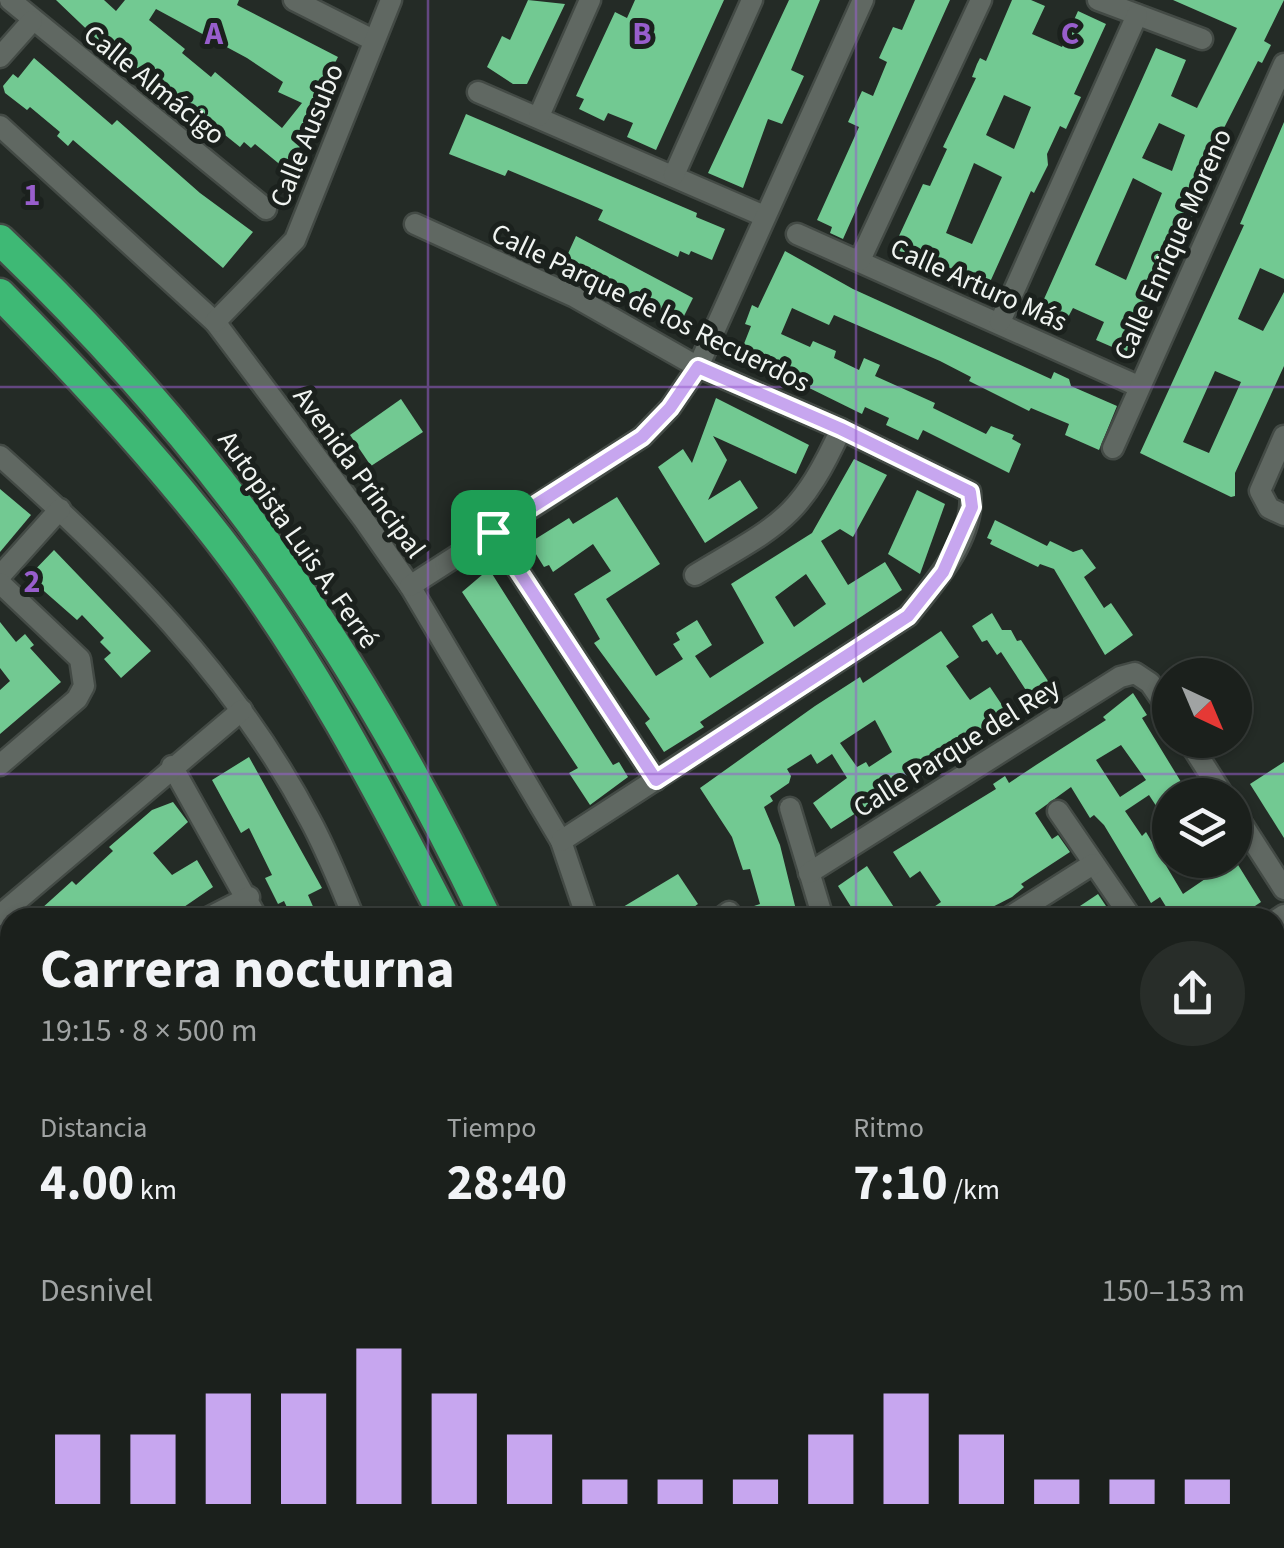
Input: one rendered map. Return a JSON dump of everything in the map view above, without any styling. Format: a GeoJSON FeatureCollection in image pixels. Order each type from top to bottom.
{"type":"FeatureCollection","features":[{"type":"Feature","properties":{"kind":"highway","name":"Autopista Luis A. Ferré"},"geometry":{"type":"LineString","coordinates":[[0,240],[119,359],[250,516],[376,708],[430,802],[481,908]]}},
{"type":"Feature","properties":{"kind":"highway"},"geometry":{"type":"LineString","coordinates":[[0,294],[95,391],[220,542],[292,646],[369,775],[440,908]]}},
{"type":"Feature","properties":{"kind":"street","name":"Calle Almácigo"},"geometry":{"type":"LineString","coordinates":[[10,0],[266,209]]}},
{"type":"Feature","properties":{"kind":"street"},"geometry":{"type":"LineString","coordinates":[[294,0],[373,40]]}},
{"type":"Feature","properties":{"kind":"street","name":"Calle Ausubo"},"geometry":{"type":"LineString","coordinates":[[215,322],[294,240],[391,0]]}},
{"type":"Feature","properties":{"kind":"street"},"geometry":{"type":"LineString","coordinates":[[538,116],[590,0]]}},
{"type":"Feature","properties":{"kind":"street"},"geometry":{"type":"LineString","coordinates":[[674,175],[752,0]]}},
{"type":"Feature","properties":{"kind":"street"},"geometry":{"type":"LineString","coordinates":[[410,586],[642,437],[670,408],[698,367],[863,0]]}},
{"type":"Feature","properties":{"kind":"street"},"geometry":{"type":"LineString","coordinates":[[860,260],[982,0]]}},
{"type":"Feature","properties":{"kind":"street"},"geometry":{"type":"LineString","coordinates":[[1098,0],[1202,40]]}},
{"type":"Feature","properties":{"kind":"street"},"geometry":{"type":"LineString","coordinates":[[1000,322],[1137,15]]}},
{"type":"Feature","properties":{"kind":"street"},"geometry":{"type":"LineString","coordinates":[[0,57],[32,21]]}},
{"type":"Feature","properties":{"kind":"street","name":"Calle Enrique Moreno"},"geometry":{"type":"LineString","coordinates":[[1113,448],[1284,64]]}},
{"type":"Feature","properties":{"kind":"street"},"geometry":{"type":"LineString","coordinates":[[478,92],[764,216]]}},
{"type":"Feature","properties":{"kind":"street","name":"Avenida Principal"},"geometry":{"type":"LineString","coordinates":[[0,126],[215,322],[410,586],[560,841],[583,908]]}},
{"type":"Feature","properties":{"kind":"street","name":"Calle Parque de los Recuerdos"},"geometry":{"type":"LineString","coordinates":[[415,224],[575,297],[698,367],[841,429],[970,492],[972,507],[943,572],[908,616],[656,780]]}},
{"type":"Feature","properties":{"kind":"street","name":"Calle Arturo Más"},"geometry":{"type":"LineString","coordinates":[[797,234],[1138,386]]}},
{"type":"Feature","properties":{"kind":"street"},"geometry":{"type":"LineString","coordinates":[[695,574],[784,521],[806,498],[841,429]]}},
{"type":"Feature","properties":{"kind":"street"},"geometry":{"type":"LineString","coordinates":[[1276,511],[1260,491],[1284,436]]}},
{"type":"Feature","properties":{"kind":"street"},"geometry":{"type":"LineString","coordinates":[[0,456],[162,612],[242,710],[310,819],[350,908]]}},
{"type":"Feature","properties":{"kind":"street"},"geometry":{"type":"LineString","coordinates":[[0,766],[77,699],[84,686],[80,660],[0,580],[60,510]]}},
{"type":"Feature","properties":{"kind":"street"},"geometry":{"type":"LineString","coordinates":[[493,532],[656,780],[560,841]]}},
{"type":"Feature","properties":{"kind":"street","name":"Calle Parque del Rey"},"geometry":{"type":"LineString","coordinates":[[809,873],[1120,676],[1135,673],[1152,686]]}},
{"type":"Feature","properties":{"kind":"street"},"geometry":{"type":"LineString","coordinates":[[7,908],[242,710]]}},
{"type":"Feature","properties":{"kind":"street"},"geometry":{"type":"LineString","coordinates":[[172,766],[253,908]]}},
{"type":"Feature","properties":{"kind":"street"},"geometry":{"type":"LineString","coordinates":[[790,808],[820,908]]}},
{"type":"Feature","properties":{"kind":"street"},"geometry":{"type":"LineString","coordinates":[[1058,811],[1124,908]]}},
{"type":"Feature","properties":{"kind":"street"},"geometry":{"type":"LineString","coordinates":[[1252,840],[1284,890]]}},
{"type":"Feature","properties":{"kind":"street"},"geometry":{"type":"LineString","coordinates":[[1024,908],[1092,864]]}},
{"type":"Feature","properties":{"kind":"street"},"geometry":{"type":"LineString","coordinates":[[227,908],[248,897]]}},
{"type":"Feature","properties":{"kind":"building"},"geometry":{"type":"Polygon","coordinates":[[[56,0],[104,0],[116,11],[125,0],[239,0],[237,5],[338,57],[298,136],[305,141],[283,167],[255,144],[251,148],[244,142],[240,147],[225,135],[222,139],[104,40],[101,43],[56,0]],[[156,9],[149,20],[185,49],[182,53],[211,77],[215,72],[282,128],[302,103],[278,92],[283,82],[156,9]]]}},
{"type":"Feature","properties":{"kind":"building"},"geometry":{"type":"Polygon","coordinates":[[[528,0],[565,4],[527,84],[513,84],[487,67],[502,36],[510,40],[528,0]]]}},
{"type":"Feature","properties":{"kind":"building"},"geometry":{"type":"Polygon","coordinates":[[[635,0],[724,0],[656,150],[627,137],[633,123],[608,113],[604,121],[579,109],[584,99],[576,96],[615,12],[627,18],[635,0]]]}},
{"type":"Feature","properties":{"kind":"building"},"geometry":{"type":"Polygon","coordinates":[[[789,0],[820,0],[791,70],[804,76],[782,124],[768,119],[743,188],[708,173],[789,0]]]}},
{"type":"Feature","properties":{"kind":"building"},"geometry":{"type":"Polygon","coordinates":[[[915,0],[950,0],[843,239],[830,233],[832,227],[817,220],[859,127],[848,122],[862,91],[873,96],[887,62],[879,58],[893,27],[902,30],[915,0]]]}},
{"type":"Feature","properties":{"kind":"building"},"geometry":{"type":"Polygon","coordinates":[[[1012,0],[1031,0],[1045,6],[1032,34],[1062,47],[1078,11],[1106,24],[1074,94],[1081,97],[1066,129],[1060,126],[1047,154],[1048,165],[1034,193],[1031,191],[986,291],[973,285],[976,281],[946,266],[893,249],[923,184],[930,186],[947,149],[943,147],[976,78],[972,77],[977,64],[980,58],[986,61],[1012,0]],[[1004,95],[986,135],[1014,149],[1031,107],[1004,95]],[[974,163],[946,233],[972,244],[1002,177],[974,163]]]}},
{"type":"Feature","properties":{"kind":"building"},"geometry":{"type":"Polygon","coordinates":[[[1173,0],[1284,0],[1264,41],[1271,45],[1262,63],[1258,61],[1225,126],[1196,193],[1202,196],[1187,228],[1182,225],[1126,353],[1096,340],[1104,322],[1073,308],[1066,321],[1040,308],[1156,48],[1186,60],[1171,96],[1197,108],[1237,28],[1173,0]],[[1159,123],[1142,158],[1172,171],[1185,135],[1159,123]],[[1133,178],[1095,265],[1126,280],[1162,193],[1133,178]]]}},
{"type":"Feature","properties":{"kind":"building"},"geometry":{"type":"Polygon","coordinates":[[[34,58],[112,125],[117,120],[200,193],[253,232],[223,268],[73,140],[68,146],[57,136],[60,132],[30,107],[27,110],[5,93],[3,86],[13,74],[18,78],[34,58]]]}},
{"type":"Feature","properties":{"kind":"building"},"geometry":{"type":"Polygon","coordinates":[[[466,114],[697,213],[696,217],[725,229],[712,260],[691,251],[689,255],[680,251],[678,257],[598,220],[603,210],[508,170],[505,176],[449,154],[466,114]]]}},
{"type":"Feature","properties":{"kind":"building"},"geometry":{"type":"Polygon","coordinates":[[[1284,122],[1284,279],[1260,268],[1238,319],[1263,331],[1284,292],[1284,366],[1235,473],[1235,496],[1231,497],[1140,453],[1244,225],[1240,224],[1284,122]],[[1215,371],[1183,442],[1209,453],[1241,382],[1215,371]]]}},
{"type":"Feature","properties":{"kind":"building"},"geometry":{"type":"Polygon","coordinates":[[[576,236],[693,298],[679,326],[579,271],[582,265],[566,258],[576,236]]]}},
{"type":"Feature","properties":{"kind":"building"},"geometry":{"type":"Polygon","coordinates":[[[785,251],[853,289],[1051,379],[1054,372],[1069,379],[1071,386],[1117,406],[1099,450],[1065,435],[1069,424],[1031,408],[1029,411],[969,381],[971,377],[940,361],[834,315],[829,325],[792,308],[781,334],[810,347],[813,341],[836,351],[834,358],[859,370],[864,358],[880,365],[875,376],[935,403],[933,408],[986,434],[991,426],[1014,435],[1012,439],[1021,444],[1009,473],[923,430],[918,440],[886,425],[889,418],[865,407],[862,414],[740,354],[751,326],[745,324],[752,305],[758,308],[785,251]]]}},
{"type":"Feature","properties":{"kind":"building"},"geometry":{"type":"Polygon","coordinates":[[[716,398],[809,445],[796,474],[713,436],[727,460],[708,500],[740,480],[758,508],[705,543],[658,467],[683,449],[692,463],[716,398]]]}},
{"type":"Feature","properties":{"kind":"building"},"geometry":{"type":"Polygon","coordinates":[[[401,399],[423,432],[371,466],[350,435],[401,399]]]}},
{"type":"Feature","properties":{"kind":"building"},"geometry":{"type":"Polygon","coordinates":[[[854,459],[887,475],[853,537],[840,529],[821,541],[848,585],[885,562],[902,590],[700,722],[704,727],[664,752],[645,723],[650,719],[594,643],[600,639],[574,594],[611,571],[593,544],[553,572],[549,565],[544,567],[529,543],[569,518],[573,524],[617,497],[660,564],[606,599],[656,676],[683,659],[673,644],[680,640],[676,633],[697,620],[712,645],[695,656],[710,678],[764,643],[731,584],[812,533],[854,459]],[[806,574],[775,597],[794,627],[826,604],[806,574]]]}},
{"type":"Feature","properties":{"kind":"building"},"geometry":{"type":"Polygon","coordinates":[[[0,489],[31,515],[0,552],[0,489]]]}},
{"type":"Feature","properties":{"kind":"building"},"geometry":{"type":"Polygon","coordinates":[[[917,490],[945,504],[920,574],[888,554],[917,490]]]}},
{"type":"Feature","properties":{"kind":"building"},"geometry":{"type":"Polygon","coordinates":[[[995,520],[1047,546],[1050,541],[1073,552],[1082,549],[1096,568],[1084,577],[1104,608],[1111,603],[1133,635],[1105,655],[1054,569],[1040,564],[1038,567],[990,544],[992,540],[987,538],[995,520]]]}},
{"type":"Feature","properties":{"kind":"building"},"geometry":{"type":"Polygon","coordinates":[[[54,550],[151,651],[121,678],[104,659],[111,653],[100,642],[104,638],[82,615],[77,620],[28,577],[54,550]]]}},
{"type":"Feature","properties":{"kind":"building"},"geometry":{"type":"Polygon","coordinates":[[[489,569],[613,765],[619,762],[628,777],[590,805],[569,773],[578,768],[462,592],[489,569]]]}},
{"type":"Feature","properties":{"kind":"building"},"geometry":{"type":"Polygon","coordinates":[[[992,613],[1002,630],[1011,630],[1017,641],[1021,640],[1050,684],[1045,688],[1048,691],[1033,701],[1001,652],[997,655],[987,640],[982,642],[972,626],[992,613]]]}},
{"type":"Feature","properties":{"kind":"building"},"geometry":{"type":"Polygon","coordinates":[[[0,622],[16,642],[25,634],[34,645],[30,648],[61,682],[0,734],[0,690],[10,681],[0,668],[0,622]]]}},
{"type":"Feature","properties":{"kind":"building"},"geometry":{"type":"Polygon","coordinates":[[[941,631],[959,657],[946,666],[970,700],[990,687],[1008,714],[947,753],[950,759],[920,778],[917,774],[831,829],[813,803],[847,778],[832,754],[817,764],[811,754],[787,769],[789,783],[770,796],[773,801],[764,807],[780,845],[796,908],[748,908],[760,904],[750,869],[743,870],[732,837],[700,788],[860,677],[863,683],[941,631]],[[875,720],[840,743],[857,767],[866,762],[869,767],[892,752],[875,720]]]}},
{"type":"Feature","properties":{"kind":"building"},"geometry":{"type":"Polygon","coordinates":[[[1133,693],[1147,715],[1142,718],[1152,734],[1152,758],[1166,758],[1179,778],[1152,778],[1152,800],[1149,795],[1125,811],[1142,836],[1146,832],[1152,842],[1152,878],[1173,878],[1183,894],[1207,878],[1246,878],[1261,902],[1252,908],[1167,908],[1160,897],[1151,903],[1104,825],[1094,815],[1090,818],[1071,787],[1035,813],[1052,839],[1058,835],[1070,852],[1021,884],[1024,887],[1012,897],[991,908],[932,908],[941,902],[920,871],[910,878],[893,852],[996,789],[993,784],[1005,776],[1009,783],[1106,720],[1103,717],[1133,693]],[[1121,745],[1096,760],[1120,797],[1146,780],[1121,745]]]}},
{"type":"Feature","properties":{"kind":"building"},"geometry":{"type":"Polygon","coordinates":[[[249,757],[322,888],[308,895],[314,908],[287,908],[284,901],[278,904],[265,878],[272,875],[249,828],[241,833],[212,780],[249,757]]]}},
{"type":"Feature","properties":{"kind":"building"},"geometry":{"type":"Polygon","coordinates":[[[1284,762],[1284,838],[1252,787],[1252,783],[1284,762]]]}},
{"type":"Feature","properties":{"kind":"building"},"geometry":{"type":"Polygon","coordinates":[[[173,802],[188,822],[153,853],[172,875],[197,860],[213,887],[183,908],[42,908],[72,881],[76,885],[113,851],[109,847],[152,810],[173,802]]]}},
{"type":"Feature","properties":{"kind":"building"},"geometry":{"type":"Polygon","coordinates":[[[867,866],[894,908],[852,908],[838,886],[867,866]]]}},
{"type":"Feature","properties":{"kind":"building"},"geometry":{"type":"Polygon","coordinates":[[[678,874],[698,904],[693,908],[623,907],[678,874]]]}},
{"type":"Feature","properties":{"kind":"building"},"geometry":{"type":"Polygon","coordinates":[[[1098,894],[1107,908],[1077,908],[1098,894]]]}},
{"type":"Feature","properties":{"kind":"route"},"geometry":{"type":"LineString","coordinates":[[698,367],[841,429],[970,492],[972,507],[943,572],[908,616],[656,780],[493,532],[642,437],[670,408],[698,367]]}}]}
